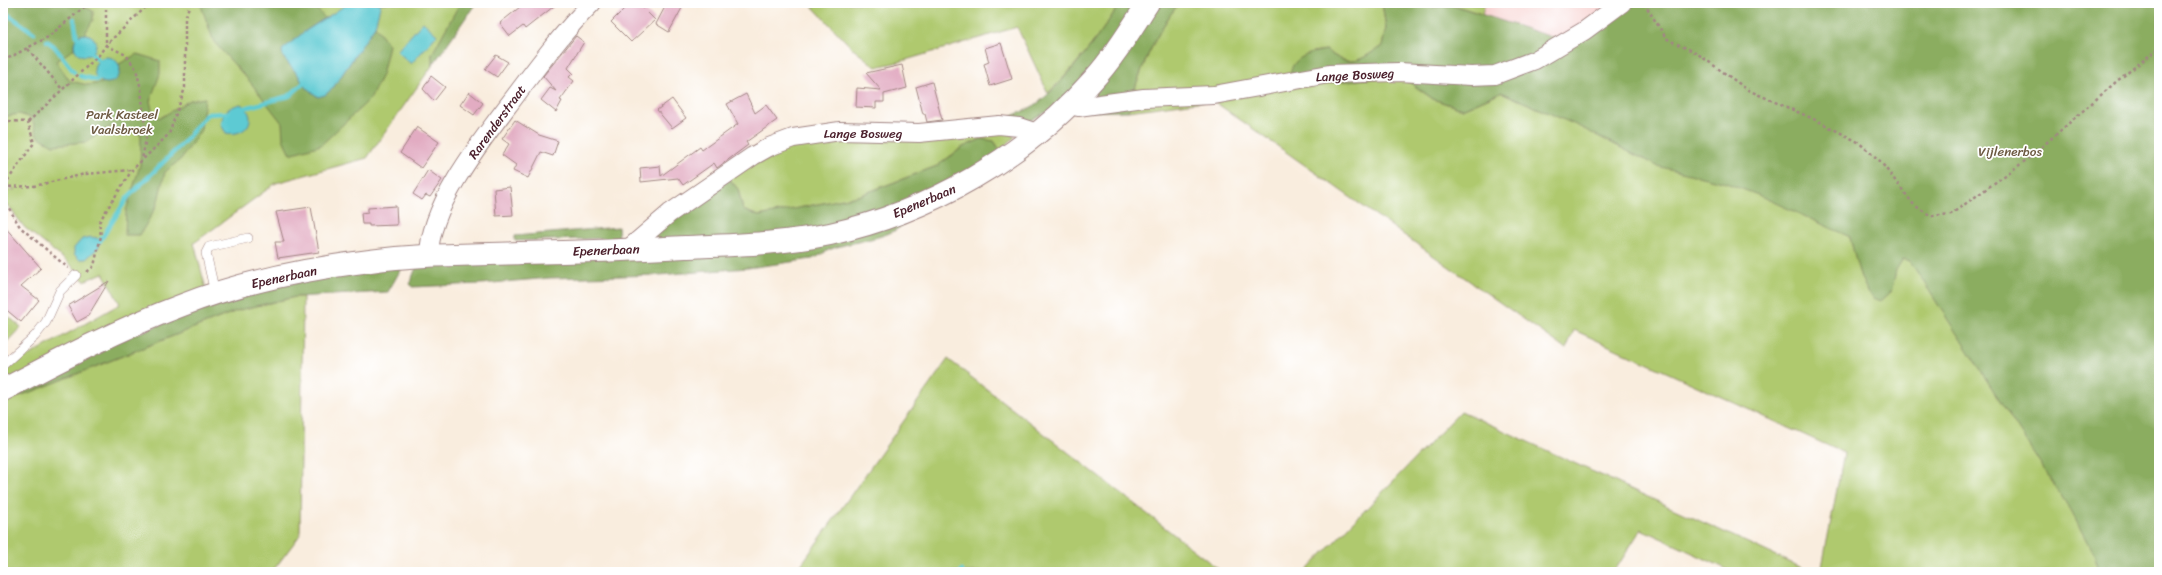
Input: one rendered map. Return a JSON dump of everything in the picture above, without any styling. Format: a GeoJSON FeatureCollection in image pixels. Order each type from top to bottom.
{"type":"FeatureCollection","features":[{"type":"Feature","properties":{"kind":"street","name":"Rarenderstraat"},"geometry":{"type":"LineString","coordinates":[[429,256],[432,234],[439,212],[471,156],[553,47],[592,3]]}},
{"type":"Feature","properties":{"kind":"street","name":"Epenerbaan"},"geometry":{"type":"LineString","coordinates":[[3,390],[143,321],[215,294],[281,276],[337,265],[402,257],[771,243],[832,233],[909,209],[956,188],[1000,161],[1037,133],[1072,102],[1094,79],[1148,3]]}},
{"type":"Feature","properties":{"kind":"street","name":"Lange Bosweg"},"geometry":{"type":"LineString","coordinates":[[1072,102],[1078,107],[1088,107],[1144,98],[1214,95],[1329,74],[1399,72],[1458,76],[1495,75],[1535,60],[1572,38],[1622,3]]}},
{"type":"Feature","properties":{"kind":"street","name":"Lange Bosweg"},"geometry":{"type":"LineString","coordinates":[[628,249],[670,213],[741,165],[769,147],[793,138],[840,131],[920,133],[999,126],[1020,127],[1037,133]]}},
{"type":"Feature","properties":{"kind":"lane"},"geometry":{"type":"LineString","coordinates":[[215,294],[206,254],[209,247],[248,238]]}},
{"type":"Feature","properties":{"kind":"lane"},"geometry":{"type":"LineString","coordinates":[[3,365],[35,336],[46,322],[60,291],[80,275]]}},
{"type":"Feature","properties":{"kind":"path"},"geometry":{"type":"LineString","coordinates":[[3,61],[48,37],[89,3]]}},
{"type":"Feature","properties":{"kind":"path"},"geometry":{"type":"LineString","coordinates":[[106,3],[106,45]]}},
{"type":"Feature","properties":{"kind":"path"},"geometry":{"type":"LineString","coordinates":[[3,122],[28,122],[99,55],[106,45],[150,3]]}},
{"type":"Feature","properties":{"kind":"path"},"geometry":{"type":"LineString","coordinates":[[3,198],[20,227],[80,275],[94,266],[101,236],[100,222],[132,170],[170,134],[185,88],[185,19],[190,3]]}},
{"type":"Feature","properties":{"kind":"path"},"geometry":{"type":"LineString","coordinates":[[1644,3],[1666,38],[1695,52],[1748,90],[1818,121],[1858,142],[1880,161],[1914,205],[1931,216],[1951,214],[2029,158],[2117,81],[2159,48]]}},
{"type":"Feature","properties":{"kind":"path"},"geometry":{"type":"LineString","coordinates":[[106,45],[126,55],[136,69],[141,89],[146,138],[142,160]]}},
{"type":"Feature","properties":{"kind":"path"},"geometry":{"type":"LineString","coordinates":[[28,49],[62,89]]}},
{"type":"Feature","properties":{"kind":"path"},"geometry":{"type":"LineString","coordinates":[[3,184],[8,180],[34,143],[28,122]]}},
{"type":"Feature","properties":{"kind":"path"},"geometry":{"type":"LineString","coordinates":[[3,187],[34,186],[85,174],[132,170]]}},
{"type":"Feature","properties":{"kind":"shaded area"},"geometry":{"type":"Polygon","coordinates":[[[1485,3],[1615,3],[1561,40],[1482,14],[1485,3]]]}},
{"type":"Feature","properties":{"kind":"green space","name":"Park Kasteel Vaalsbroek"},"geometry":{"type":"Polygon","coordinates":[[[3,3],[466,3],[432,54],[432,66],[367,158],[276,183],[194,243],[206,289],[3,383],[3,370],[120,304],[103,273],[84,281],[71,265],[24,227],[8,205],[3,207],[3,190],[16,190],[6,185],[10,181],[7,177],[3,179],[3,3]]]}},
{"type":"Feature","properties":{"kind":"green space"},"geometry":{"type":"Polygon","coordinates":[[[3,3],[77,3],[93,11],[93,20],[84,35],[79,35],[74,43],[74,49],[56,61],[70,81],[88,85],[113,81],[120,72],[119,64],[137,54],[160,61],[160,74],[150,101],[153,114],[160,118],[190,100],[205,98],[201,130],[181,159],[165,172],[157,205],[140,235],[125,235],[126,211],[140,165],[141,134],[109,127],[87,142],[53,145],[37,136],[32,118],[19,114],[3,117],[3,3]]]}},
{"type":"Feature","properties":{"kind":"green space"},"geometry":{"type":"Polygon","coordinates":[[[200,3],[311,3],[325,18],[304,32],[283,57],[299,76],[303,85],[318,97],[333,88],[375,26],[389,45],[382,75],[370,99],[321,145],[290,154],[283,139],[282,123],[251,83],[214,42],[200,3]]]}},
{"type":"Feature","properties":{"kind":"green space"},"geometry":{"type":"Polygon","coordinates":[[[460,3],[476,3],[432,66],[432,54],[460,3]]]}},
{"type":"Feature","properties":{"kind":"green space"},"geometry":{"type":"Polygon","coordinates":[[[809,3],[1120,3],[1087,50],[1058,84],[1048,93],[1017,27],[899,62],[876,67],[853,49],[809,3]]]}},
{"type":"Feature","properties":{"kind":"green space"},"geometry":{"type":"Polygon","coordinates":[[[1120,3],[1179,3],[1162,27],[1148,54],[1128,111],[1046,112],[1026,123],[999,122],[1026,110],[1046,96],[1069,72],[1093,43],[1120,3]]]}},
{"type":"Feature","properties":{"kind":"green space"},"geometry":{"type":"Polygon","coordinates":[[[1179,3],[1382,3],[1386,28],[1382,46],[1367,56],[1355,61],[1342,60],[1326,50],[1312,52],[1387,77],[1409,82],[1433,99],[1462,109],[1501,92],[1561,118],[1674,3],[2159,3],[2159,572],[1821,572],[1844,453],[1574,330],[1566,349],[1212,100],[1128,111],[1148,54],[1162,27],[1179,3]]]}},
{"type":"Feature","properties":{"kind":"green space","name":"Vijlenerbos"},"geometry":{"type":"Polygon","coordinates":[[[1382,3],[1424,3],[1431,8],[1453,5],[1561,40],[1615,3],[2159,3],[2159,572],[2100,572],[2094,555],[2071,511],[1910,261],[1903,259],[1896,270],[1892,290],[1880,301],[1873,298],[1863,283],[1850,237],[1758,195],[1726,183],[1657,166],[1578,126],[1501,92],[1462,109],[1433,99],[1409,82],[1387,77],[1289,87],[1290,72],[1293,65],[1300,58],[1326,50],[1342,60],[1354,61],[1367,56],[1382,46],[1386,28],[1382,3]]]}},
{"type":"Feature","properties":{"kind":"green space"},"geometry":{"type":"Polygon","coordinates":[[[1424,3],[1485,3],[1482,14],[1453,5],[1431,8],[1424,3]]]}},
{"type":"Feature","properties":{"kind":"green space"},"geometry":{"type":"Polygon","coordinates":[[[1006,131],[1015,137],[1000,150],[994,141],[981,139],[963,147],[937,166],[858,196],[759,216],[743,210],[738,189],[728,178],[752,161],[810,138],[1006,131]]]}},
{"type":"Feature","properties":{"kind":"green space"},"geometry":{"type":"Polygon","coordinates":[[[981,139],[994,141],[1000,150],[910,217],[903,225],[886,235],[831,249],[812,259],[748,268],[659,275],[550,278],[481,284],[412,287],[410,283],[417,265],[621,245],[728,178],[738,189],[743,210],[759,216],[858,196],[937,166],[963,147],[981,139]]]}},
{"type":"Feature","properties":{"kind":"green space"},"geometry":{"type":"Polygon","coordinates":[[[618,227],[619,238],[515,241],[515,236],[618,227]]]}},
{"type":"Feature","properties":{"kind":"green space"},"geometry":{"type":"Polygon","coordinates":[[[404,264],[388,292],[295,297],[239,310],[31,392],[3,401],[3,397],[91,352],[242,292],[404,264]]]}},
{"type":"Feature","properties":{"kind":"green space"},"geometry":{"type":"Polygon","coordinates":[[[295,297],[303,297],[300,535],[272,572],[3,572],[3,401],[31,392],[239,310],[295,297]]]}},
{"type":"Feature","properties":{"kind":"green space"},"geometry":{"type":"Polygon","coordinates":[[[3,312],[21,327],[3,346],[3,312]]]}},
{"type":"Feature","properties":{"kind":"green space"},"geometry":{"type":"Polygon","coordinates":[[[948,359],[1222,572],[796,572],[948,359]]]}},
{"type":"Feature","properties":{"kind":"green space"},"geometry":{"type":"Polygon","coordinates":[[[1461,411],[1811,572],[1733,572],[1641,529],[1614,572],[1305,572],[1461,411]]]}},
{"type":"Feature","properties":{"kind":"water"},"geometry":{"type":"Polygon","coordinates":[[[349,3],[381,3],[375,26],[333,88],[325,95],[318,97],[303,85],[299,76],[283,57],[282,50],[304,32],[349,3]]]}},
{"type":"Feature","properties":{"kind":"water"},"geometry":{"type":"Polygon","coordinates":[[[423,22],[437,35],[411,64],[397,51],[423,22]]]}},
{"type":"Feature","properties":{"kind":"water"},"geometry":{"type":"Polygon","coordinates":[[[85,34],[93,37],[96,45],[93,53],[85,56],[77,53],[74,45],[77,37],[85,34]]]}},
{"type":"Feature","properties":{"kind":"water"},"geometry":{"type":"Polygon","coordinates":[[[107,57],[116,61],[120,70],[116,79],[107,83],[98,79],[94,70],[98,61],[107,57]]]}},
{"type":"Feature","properties":{"kind":"water"},"geometry":{"type":"Polygon","coordinates":[[[241,104],[247,109],[249,115],[250,120],[248,125],[245,129],[239,132],[226,133],[221,125],[223,116],[229,108],[241,104]]]}},
{"type":"Feature","properties":{"kind":"water"},"geometry":{"type":"Polygon","coordinates":[[[91,237],[97,238],[100,241],[99,247],[86,259],[79,259],[74,254],[74,248],[82,239],[91,237]]]}},
{"type":"Feature","properties":{"kind":"building"},"geometry":{"type":"Polygon","coordinates":[[[525,3],[558,3],[525,29],[523,26],[510,36],[500,23],[525,3]]]}},
{"type":"Feature","properties":{"kind":"building"},"geometry":{"type":"Polygon","coordinates":[[[630,3],[638,3],[655,20],[631,42],[611,22],[630,3]]]}},
{"type":"Feature","properties":{"kind":"building"},"geometry":{"type":"Polygon","coordinates":[[[667,3],[671,3],[682,8],[669,32],[656,24],[667,3]]]}},
{"type":"Feature","properties":{"kind":"building"},"geometry":{"type":"Polygon","coordinates":[[[576,36],[584,42],[568,68],[573,73],[569,77],[574,81],[560,100],[562,101],[556,112],[541,100],[550,88],[556,91],[543,76],[576,36]]]}},
{"type":"Feature","properties":{"kind":"building"},"geometry":{"type":"Polygon","coordinates":[[[1001,43],[1012,79],[990,86],[984,64],[989,62],[985,48],[1001,43]]]}},
{"type":"Feature","properties":{"kind":"building"},"geometry":{"type":"Polygon","coordinates":[[[496,55],[508,62],[497,77],[485,69],[496,55]]]}},
{"type":"Feature","properties":{"kind":"building"},"geometry":{"type":"Polygon","coordinates":[[[902,65],[907,88],[884,94],[884,102],[876,102],[876,108],[856,107],[857,88],[881,90],[866,73],[902,65]]]}},
{"type":"Feature","properties":{"kind":"building"},"geometry":{"type":"Polygon","coordinates":[[[431,76],[445,87],[434,101],[423,89],[431,76]]]}},
{"type":"Feature","properties":{"kind":"building"},"geometry":{"type":"Polygon","coordinates":[[[932,82],[942,120],[927,122],[925,114],[923,114],[916,87],[932,82]]]}},
{"type":"Feature","properties":{"kind":"building"},"geometry":{"type":"Polygon","coordinates":[[[469,92],[483,103],[474,115],[460,105],[469,92]]]}},
{"type":"Feature","properties":{"kind":"building"},"geometry":{"type":"Polygon","coordinates":[[[746,94],[755,113],[766,105],[777,120],[746,142],[748,145],[717,168],[714,163],[683,185],[678,178],[641,182],[640,168],[660,166],[661,176],[700,147],[702,150],[738,124],[727,104],[746,94]]]}},
{"type":"Feature","properties":{"kind":"building"},"geometry":{"type":"Polygon","coordinates":[[[672,99],[686,118],[672,128],[657,110],[672,99]]]}},
{"type":"Feature","properties":{"kind":"building"},"geometry":{"type":"Polygon","coordinates":[[[515,120],[539,135],[558,141],[553,156],[541,152],[528,178],[513,171],[516,165],[502,155],[509,144],[502,139],[515,120]]]}},
{"type":"Feature","properties":{"kind":"building"},"geometry":{"type":"Polygon","coordinates":[[[417,127],[439,142],[421,168],[400,153],[417,127]]]}},
{"type":"Feature","properties":{"kind":"building"},"geometry":{"type":"Polygon","coordinates":[[[428,170],[442,180],[430,197],[426,195],[422,200],[413,194],[428,170]]]}},
{"type":"Feature","properties":{"kind":"building"},"geometry":{"type":"Polygon","coordinates":[[[510,187],[513,215],[496,216],[494,189],[510,187]]]}},
{"type":"Feature","properties":{"kind":"building"},"geometry":{"type":"Polygon","coordinates":[[[396,206],[397,225],[369,226],[369,224],[362,224],[361,213],[368,212],[368,208],[396,206]]]}},
{"type":"Feature","properties":{"kind":"building"},"geometry":{"type":"Polygon","coordinates":[[[311,207],[319,252],[278,258],[275,242],[284,242],[276,212],[311,207]]]}},
{"type":"Feature","properties":{"kind":"building"},"geometry":{"type":"Polygon","coordinates":[[[3,225],[41,268],[21,286],[39,300],[21,322],[3,307],[3,225]]]}},
{"type":"Feature","properties":{"kind":"building"},"geometry":{"type":"Polygon","coordinates":[[[109,281],[88,316],[77,322],[68,306],[109,281]]]}},
{"type":"Feature","properties":{"kind":"waterway"},"geometry":{"type":"LineString","coordinates":[[3,11],[34,33]]}},
{"type":"Feature","properties":{"kind":"waterway"},"geometry":{"type":"LineString","coordinates":[[74,19],[77,37],[80,41]]}},
{"type":"Feature","properties":{"kind":"waterway"},"geometry":{"type":"LineString","coordinates":[[47,41],[54,46],[74,72]]}},
{"type":"Feature","properties":{"kind":"waterway"},"geometry":{"type":"LineString","coordinates":[[89,51],[103,64]]}},
{"type":"Feature","properties":{"kind":"waterway"},"geometry":{"type":"LineString","coordinates":[[80,76],[96,80],[103,77]]}},
{"type":"Feature","properties":{"kind":"waterway"},"geometry":{"type":"LineString","coordinates":[[241,109],[289,96],[306,81]]}},
{"type":"Feature","properties":{"kind":"waterway"},"geometry":{"type":"LineString","coordinates":[[94,244],[100,241],[128,197],[183,143],[207,114],[228,113]]}}]}
